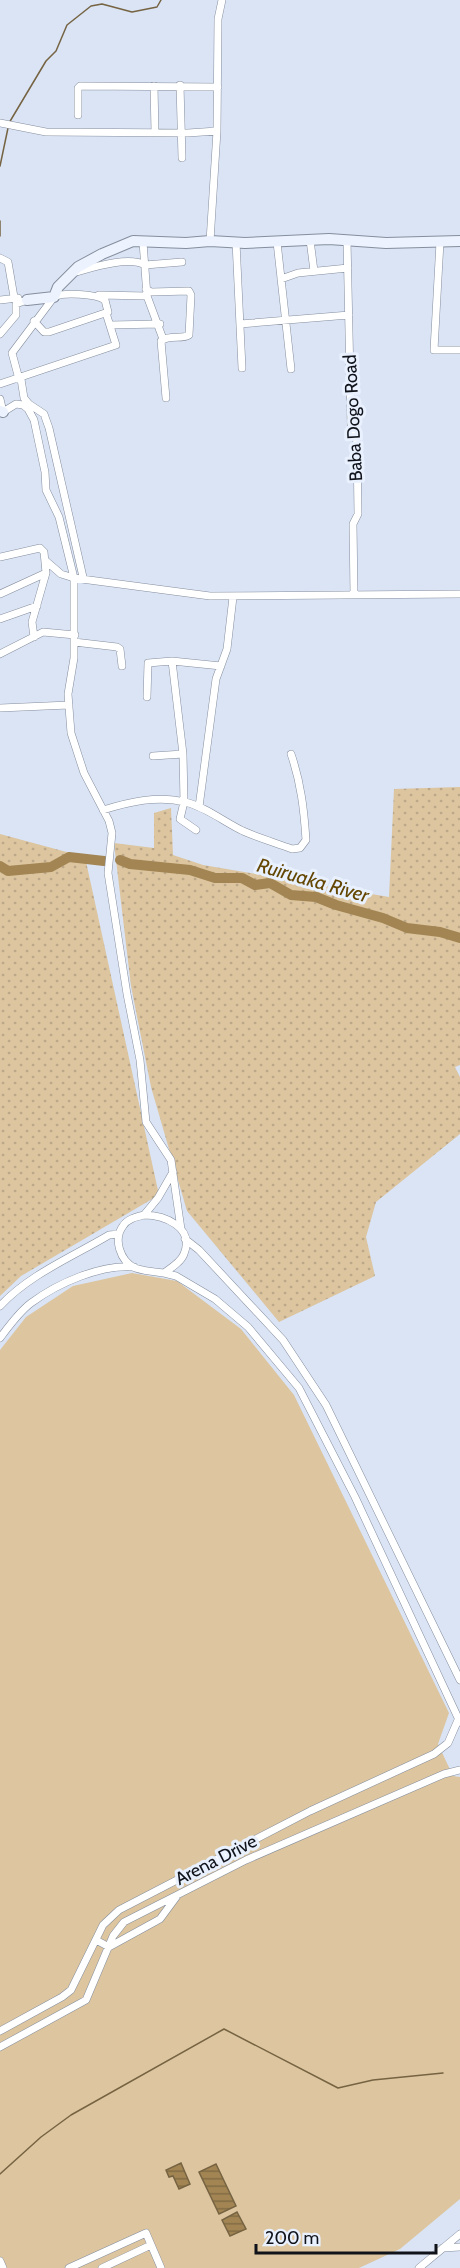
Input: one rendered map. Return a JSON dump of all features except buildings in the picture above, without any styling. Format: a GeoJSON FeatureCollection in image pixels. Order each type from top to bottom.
{"type":"FeatureCollection","features":[{"type":"Feature","properties":{"kind":"street"},"geometry":{"type":"LineString","coordinates":[[210,241],[217,131],[218,19],[222,0]]}},
{"type":"Feature","properties":{"kind":"street"},"geometry":{"type":"LineString","coordinates":[[180,85],[182,158]]}},
{"type":"Feature","properties":{"kind":"street"},"geometry":{"type":"LineString","coordinates":[[78,115],[79,86],[218,87]]}},
{"type":"Feature","properties":{"kind":"street"},"geometry":{"type":"LineString","coordinates":[[154,86],[155,132]]}},
{"type":"Feature","properties":{"kind":"street"},"geometry":{"type":"LineString","coordinates":[[4,123],[46,132],[217,131]]}},
{"type":"Feature","properties":{"kind":"street"},"geometry":{"type":"LineString","coordinates":[[82,577],[49,428],[44,414],[24,398],[12,353],[54,297],[58,287],[78,267],[102,254],[133,242],[277,242],[329,238],[386,243],[460,241]]}},
{"type":"Feature","properties":{"kind":"street"},"geometry":{"type":"LineString","coordinates":[[310,240],[314,271]]}},
{"type":"Feature","properties":{"kind":"street","name":"Baba Dogo Road"},"geometry":{"type":"LineString","coordinates":[[347,240],[351,424],[357,442],[358,514],[353,524],[354,595]]}},
{"type":"Feature","properties":{"kind":"street"},"geometry":{"type":"LineString","coordinates":[[143,242],[146,292],[160,324],[163,339],[161,345],[166,398]]}},
{"type":"Feature","properties":{"kind":"street"},"geometry":{"type":"LineString","coordinates":[[236,242],[242,368]]}},
{"type":"Feature","properties":{"kind":"street"},"geometry":{"type":"LineString","coordinates":[[277,242],[291,369]]}},
{"type":"Feature","properties":{"kind":"street"},"geometry":{"type":"LineString","coordinates":[[440,242],[434,350],[460,350]]}},
{"type":"Feature","properties":{"kind":"street"},"geometry":{"type":"LineString","coordinates":[[0,258],[8,262],[14,297]]}},
{"type":"Feature","properties":{"kind":"street"},"geometry":{"type":"LineString","coordinates":[[74,272],[108,263],[140,262],[145,265],[183,262]]}},
{"type":"Feature","properties":{"kind":"street"},"geometry":{"type":"LineString","coordinates":[[281,279],[298,273],[348,268]]}},
{"type":"Feature","properties":{"kind":"street"},"geometry":{"type":"LineString","coordinates":[[0,334],[16,315],[16,304],[27,300],[54,297],[59,294],[189,291],[191,295],[189,335],[163,339]]}},
{"type":"Feature","properties":{"kind":"street"},"geometry":{"type":"LineString","coordinates":[[0,384],[116,345],[106,314],[108,312],[104,298],[90,295]]}},
{"type":"Feature","properties":{"kind":"street"},"geometry":{"type":"LineString","coordinates":[[0,300],[14,297],[27,300]]}},
{"type":"Feature","properties":{"kind":"street"},"geometry":{"type":"LineString","coordinates":[[34,321],[44,332],[49,332],[108,312]]}},
{"type":"Feature","properties":{"kind":"street"},"geometry":{"type":"LineString","coordinates":[[240,324],[349,315]]}},
{"type":"Feature","properties":{"kind":"street"},"geometry":{"type":"LineString","coordinates":[[110,325],[160,324]]}},
{"type":"Feature","properties":{"kind":"street"},"geometry":{"type":"LineString","coordinates":[[0,399],[1,411],[16,404],[22,405],[32,415],[45,472],[46,490],[59,517],[74,578],[75,639],[68,694],[71,734],[84,773],[112,832],[108,873],[140,1060],[146,1122],[169,1155],[181,1229],[185,1239],[184,1254],[164,1274]]}},
{"type":"Feature","properties":{"kind":"street"},"geometry":{"type":"LineString","coordinates":[[0,557],[40,548],[44,552],[46,573],[32,622],[34,637]]}},
{"type":"Feature","properties":{"kind":"street"},"geometry":{"type":"LineString","coordinates":[[46,561],[61,574],[74,578],[182,594],[233,597],[460,594]]}},
{"type":"Feature","properties":{"kind":"street"},"geometry":{"type":"LineString","coordinates":[[0,594],[46,573]]}},
{"type":"Feature","properties":{"kind":"street"},"geometry":{"type":"LineString","coordinates":[[199,807],[216,679],[230,630],[233,597]]}},
{"type":"Feature","properties":{"kind":"street"},"geometry":{"type":"LineString","coordinates":[[0,619],[38,606]]}},
{"type":"Feature","properties":{"kind":"street"},"geometry":{"type":"LineString","coordinates":[[0,654],[43,632],[117,647],[120,649],[122,666]]}},
{"type":"Feature","properties":{"kind":"street"},"geometry":{"type":"LineString","coordinates":[[147,697],[148,663],[172,661],[221,666]]}},
{"type":"Feature","properties":{"kind":"street"},"geometry":{"type":"LineString","coordinates":[[172,661],[183,754],[184,802],[180,819],[196,830]]}},
{"type":"Feature","properties":{"kind":"street"},"geometry":{"type":"LineString","coordinates":[[0,708],[69,705]]}},
{"type":"Feature","properties":{"kind":"street"},"geometry":{"type":"LineString","coordinates":[[153,756],[183,754]]}},
{"type":"Feature","properties":{"kind":"street"},"geometry":{"type":"LineString","coordinates":[[103,810],[130,802],[159,799],[184,802],[199,807],[246,832],[292,849],[300,848],[306,840],[304,807],[299,778],[291,754]]}},
{"type":"Feature","properties":{"kind":"street"},"geometry":{"type":"LineString","coordinates":[[144,1215],[158,1198],[173,1172]]}},
{"type":"Feature","properties":{"kind":"street"},"geometry":{"type":"LineString","coordinates":[[134,1267],[120,1253],[118,1244],[123,1226],[130,1220],[144,1215],[165,1217],[181,1229]]}},
{"type":"Feature","properties":{"kind":"street"},"geometry":{"type":"LineString","coordinates":[[0,1306],[20,1287],[47,1270],[109,1235],[119,1234]]}},
{"type":"Feature","properties":{"kind":"street"},"geometry":{"type":"LineString","coordinates":[[185,1239],[199,1250],[283,1340],[326,1405],[460,1680]]}},
{"type":"Feature","properties":{"kind":"street"},"geometry":{"type":"LineString","coordinates":[[0,1338],[30,1304],[75,1278],[118,1266],[176,1276],[215,1299],[248,1327],[299,1388],[355,1497],[459,1721]]}},
{"type":"Feature","properties":{"kind":"street","name":"Arena Drive"},"geometry":{"type":"LineString","coordinates":[[0,2031],[62,1997],[70,1990],[103,1925],[113,1915],[148,1894],[310,1811],[434,1754],[448,1743],[459,1721]]}},
{"type":"Feature","properties":{"kind":"street","name":"Arena Drive"},"geometry":{"type":"LineString","coordinates":[[0,2047],[86,2000],[109,1947],[124,1922],[246,1860],[330,1822],[444,1774],[460,1770]]}},
{"type":"Feature","properties":{"kind":"street"},"geometry":{"type":"LineString","coordinates":[[96,1940],[109,1947],[160,1919],[179,1894]]}},
{"type":"Feature","properties":{"kind":"street"},"geometry":{"type":"LineString","coordinates":[[70,2268],[146,2233],[161,2268]]}},
{"type":"Feature","properties":{"kind":"street"},"geometry":{"type":"LineString","coordinates":[[419,2268],[460,2234]]}},
{"type":"Feature","properties":{"kind":"street"},"geometry":{"type":"LineString","coordinates":[[102,2268],[151,2245]]}},
{"type":"Feature","properties":{"kind":"street"},"geometry":{"type":"LineString","coordinates":[[443,2248],[460,2247]]}},
{"type":"Feature","properties":{"kind":"street"},"geometry":{"type":"LineString","coordinates":[[108,2250],[113,2263]]}},
{"type":"Feature","properties":{"kind":"street"},"geometry":{"type":"LineString","coordinates":[[0,2261],[3,2268]]}},
{"type":"Feature","properties":{"kind":"shaded area"},"geometry":{"type":"Polygon","coordinates":[[[460,787],[460,1065],[455,1067],[460,1077],[460,1134],[376,1202],[366,1237],[375,1276],[279,1322],[187,1211],[151,1087],[131,986],[114,843],[154,848],[154,813],[171,808],[173,855],[203,865],[389,897],[394,789],[460,787]]]}},
{"type":"Feature","properties":{"kind":"shaded area"},"geometry":{"type":"Polygon","coordinates":[[[0,834],[85,857],[159,1195],[21,1276],[0,1296],[0,834]]]}},
{"type":"Feature","properties":{"kind":"shaded area"},"geometry":{"type":"Polygon","coordinates":[[[132,1273],[177,1281],[241,1329],[294,1395],[449,1713],[438,1744],[453,1776],[460,1777],[460,2199],[400,2249],[359,2268],[0,2268],[0,1350],[26,1317],[73,1286],[132,1273]]]}},
{"type":"Feature","properties":{"kind":"shaded area"},"geometry":{"type":"Polygon","coordinates":[[[181,2163],[190,2184],[179,2189],[173,2176],[169,2177],[166,2170],[181,2163]]]}},
{"type":"Feature","properties":{"kind":"shaded area"},"geometry":{"type":"Polygon","coordinates":[[[216,2164],[236,2206],[219,2214],[199,2172],[216,2164]]]}},
{"type":"Feature","properties":{"kind":"shaded area"},"geometry":{"type":"Polygon","coordinates":[[[237,2212],[246,2229],[230,2236],[222,2220],[237,2212]]]}},
{"type":"Feature","properties":{"kind":"waterway"},"geometry":{"type":"LineString","coordinates":[[9,123],[46,61],[56,51],[67,25],[91,6],[102,4],[132,12],[157,7],[161,0]]}},
{"type":"Feature","properties":{"kind":"waterway"},"geometry":{"type":"LineString","coordinates":[[0,166],[8,128]]}},
{"type":"Feature","properties":{"kind":"waterway"},"geometry":{"type":"LineString","coordinates":[[0,221],[0,236]]}},
{"type":"Feature","properties":{"kind":"waterway","name":"Ruiruaka River"},"geometry":{"type":"LineString","coordinates":[[0,866],[8,871],[51,867],[69,857],[104,861]]}},
{"type":"Feature","properties":{"kind":"waterway","name":"Ruiruaka River"},"geometry":{"type":"LineString","coordinates":[[120,860],[130,864],[190,870],[215,878],[242,878],[255,885],[270,883],[291,895],[316,897],[407,928],[440,932],[460,938]]}},
{"type":"Feature","properties":{"kind":"waterway"},"geometry":{"type":"LineString","coordinates":[[0,2174],[41,2137],[71,2115],[224,2029],[338,2088],[373,2080],[443,2073]]}}]}
